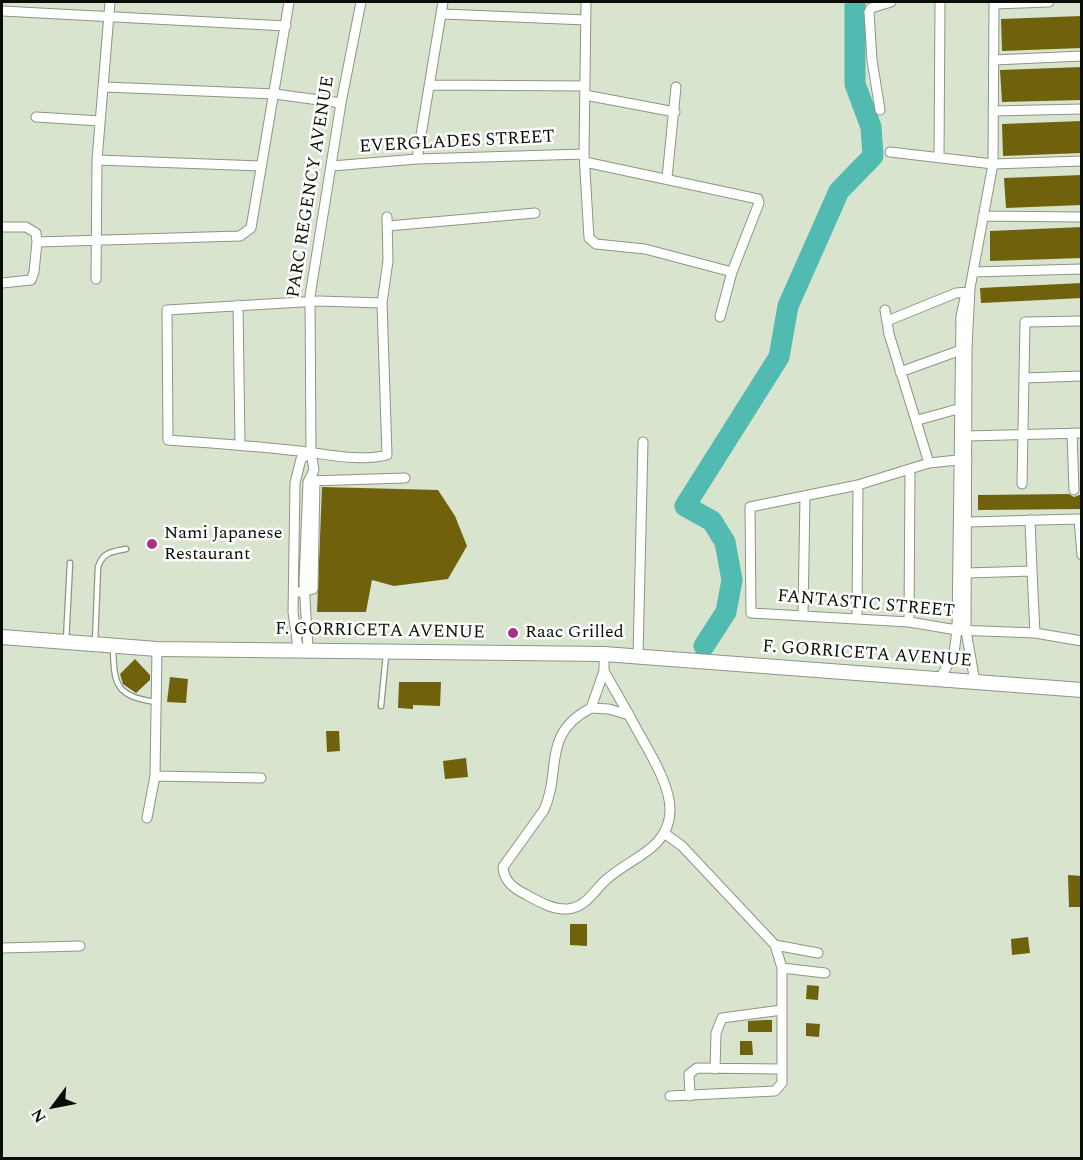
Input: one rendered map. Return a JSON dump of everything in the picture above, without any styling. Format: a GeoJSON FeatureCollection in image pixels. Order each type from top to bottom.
{"type":"FeatureCollection","features":[{"type":"Feature","properties":{"kind":"main road","name":"F. GORRICETA AVENUE"},"geometry":{"type":"LineString","coordinates":[[2,637],[157,649],[303,648],[604,654],[1082,690]]}},
{"type":"Feature","properties":{"kind":"street"},"geometry":{"type":"LineString","coordinates":[[96,279],[97,160],[105,87],[110,2]]}},
{"type":"Feature","properties":{"kind":"street"},"geometry":{"type":"LineString","coordinates":[[37,242],[96,238],[240,236],[252,226],[290,2]]}},
{"type":"Feature","properties":{"kind":"street","name":"PARC REGENCY AVENUE"},"geometry":{"type":"LineString","coordinates":[[299,592],[313,589],[314,578],[312,481],[314,470],[310,452],[311,301],[314,264],[332,166],[340,104],[361,2]]}},
{"type":"Feature","properties":{"kind":"street"},"geometry":{"type":"LineString","coordinates":[[417,159],[443,14],[443,2]]}},
{"type":"Feature","properties":{"kind":"street"},"geometry":{"type":"LineString","coordinates":[[586,2],[585,158],[590,241],[645,249],[732,272],[720,317]]}},
{"type":"Feature","properties":{"kind":"street"},"geometry":{"type":"LineString","coordinates":[[880,110],[872,60],[869,12],[871,8],[891,2]]}},
{"type":"Feature","properties":{"kind":"street"},"geometry":{"type":"LineString","coordinates":[[939,158],[940,2]]}},
{"type":"Feature","properties":{"kind":"street"},"geometry":{"type":"LineString","coordinates":[[975,682],[961,630],[964,460],[960,350],[961,316],[973,272],[993,164],[994,3],[1049,2]]}},
{"type":"Feature","properties":{"kind":"street"},"geometry":{"type":"LineString","coordinates":[[2,11],[286,26]]}},
{"type":"Feature","properties":{"kind":"street"},"geometry":{"type":"LineString","coordinates":[[443,14],[586,20]]}},
{"type":"Feature","properties":{"kind":"street"},"geometry":{"type":"LineString","coordinates":[[994,60],[1082,56]]}},
{"type":"Feature","properties":{"kind":"street"},"geometry":{"type":"LineString","coordinates":[[430,85],[585,91],[675,112]]}},
{"type":"Feature","properties":{"kind":"street"},"geometry":{"type":"LineString","coordinates":[[105,87],[275,94],[340,104]]}},
{"type":"Feature","properties":{"kind":"street"},"geometry":{"type":"LineString","coordinates":[[667,178],[676,87]]}},
{"type":"Feature","properties":{"kind":"street"},"geometry":{"type":"LineString","coordinates":[[993,111],[1082,109]]}},
{"type":"Feature","properties":{"kind":"street"},"geometry":{"type":"LineString","coordinates":[[36,117],[100,121]]}},
{"type":"Feature","properties":{"kind":"street"},"geometry":{"type":"LineString","coordinates":[[890,152],[993,164],[1082,161]]}},
{"type":"Feature","properties":{"kind":"street","name":"EVERGLADES STREET"},"geometry":{"type":"LineString","coordinates":[[332,166],[417,159],[585,158],[758,198],[759,203],[732,272]]}},
{"type":"Feature","properties":{"kind":"street"},"geometry":{"type":"LineString","coordinates":[[97,160],[261,166]]}},
{"type":"Feature","properties":{"kind":"street"},"geometry":{"type":"LineString","coordinates":[[382,303],[311,301],[167,310],[168,440],[240,444],[310,452],[322,456],[387,455],[382,303],[388,261],[387,221],[535,213]]}},
{"type":"Feature","properties":{"kind":"street"},"geometry":{"type":"LineString","coordinates":[[983,216],[1082,216]]}},
{"type":"Feature","properties":{"kind":"street"},"geometry":{"type":"LineString","coordinates":[[2,227],[32,229],[36,233],[37,242],[31,280],[2,283]]}},
{"type":"Feature","properties":{"kind":"street"},"geometry":{"type":"LineString","coordinates":[[973,272],[1082,269]]}},
{"type":"Feature","properties":{"kind":"street"},"geometry":{"type":"LineString","coordinates":[[887,321],[956,293],[969,291]]}},
{"type":"Feature","properties":{"kind":"street"},"geometry":{"type":"LineString","coordinates":[[940,679],[954,653],[961,630],[967,573],[968,522],[964,460],[968,436],[963,407],[969,291]]}},
{"type":"Feature","properties":{"kind":"street"},"geometry":{"type":"LineString","coordinates":[[238,305],[240,444]]}},
{"type":"Feature","properties":{"kind":"street"},"geometry":{"type":"LineString","coordinates":[[885,310],[900,372],[918,420],[929,463]]}},
{"type":"Feature","properties":{"kind":"street"},"geometry":{"type":"LineString","coordinates":[[1022,484],[1025,322],[1082,321]]}},
{"type":"Feature","properties":{"kind":"street"},"geometry":{"type":"LineString","coordinates":[[900,372],[960,350]]}},
{"type":"Feature","properties":{"kind":"street"},"geometry":{"type":"LineString","coordinates":[[1024,378],[1082,376]]}},
{"type":"Feature","properties":{"kind":"street"},"geometry":{"type":"LineString","coordinates":[[918,420],[963,407]]}},
{"type":"Feature","properties":{"kind":"street"},"geometry":{"type":"LineString","coordinates":[[968,436],[1077,433],[1074,490]]}},
{"type":"Feature","properties":{"kind":"street"},"geometry":{"type":"LineString","coordinates":[[638,656],[643,442]]}},
{"type":"Feature","properties":{"kind":"street"},"geometry":{"type":"LineString","coordinates":[[303,648],[295,483],[301,459],[310,452]]}},
{"type":"Feature","properties":{"kind":"street"},"geometry":{"type":"LineString","coordinates":[[803,615],[805,496],[858,484],[929,463],[964,460]]}},
{"type":"Feature","properties":{"kind":"street"},"geometry":{"type":"LineString","coordinates":[[909,622],[910,470]]}},
{"type":"Feature","properties":{"kind":"street"},"geometry":{"type":"LineString","coordinates":[[295,483],[405,478]]}},
{"type":"Feature","properties":{"kind":"street"},"geometry":{"type":"LineString","coordinates":[[857,619],[858,484]]}},
{"type":"Feature","properties":{"kind":"street","name":"FANTASTIC STREET"},"geometry":{"type":"LineString","coordinates":[[805,496],[750,507],[751,612],[909,622],[961,630],[1035,633],[1082,641]]}},
{"type":"Feature","properties":{"kind":"street"},"geometry":{"type":"LineString","coordinates":[[968,522],[1080,519],[1082,555]]}},
{"type":"Feature","properties":{"kind":"street"},"geometry":{"type":"LineString","coordinates":[[1030,520],[1035,633]]}},
{"type":"Feature","properties":{"kind":"street"},"geometry":{"type":"LineString","coordinates":[[967,573],[1032,571]]}},
{"type":"Feature","properties":{"kind":"street"},"geometry":{"type":"LineString","coordinates":[[147,818],[155,776],[157,649]]}},
{"type":"Feature","properties":{"kind":"street"},"geometry":{"type":"LineString","coordinates":[[591,708],[604,671],[604,654]]}},
{"type":"Feature","properties":{"kind":"street"},"geometry":{"type":"LineString","coordinates":[[604,671],[629,715],[666,789],[670,814],[664,833],[646,854],[608,877],[580,906],[567,909],[552,907],[515,889],[505,877],[503,867],[548,801],[555,748],[578,715],[591,708],[609,709],[629,715]]}},
{"type":"Feature","properties":{"kind":"street"},"geometry":{"type":"LineString","coordinates":[[155,776],[261,778]]}},
{"type":"Feature","properties":{"kind":"street"},"geometry":{"type":"LineString","coordinates":[[664,833],[682,846],[775,945],[782,968],[780,1069],[782,1083],[775,1091],[670,1096]]}},
{"type":"Feature","properties":{"kind":"street"},"geometry":{"type":"LineString","coordinates":[[775,945],[818,953]]}},
{"type":"Feature","properties":{"kind":"street"},"geometry":{"type":"LineString","coordinates":[[2,948],[80,946]]}},
{"type":"Feature","properties":{"kind":"street"},"geometry":{"type":"LineString","coordinates":[[782,968],[825,973]]}},
{"type":"Feature","properties":{"kind":"street"},"geometry":{"type":"LineString","coordinates":[[715,1069],[716,1033],[722,1018],[782,1010]]}},
{"type":"Feature","properties":{"kind":"street"},"geometry":{"type":"LineString","coordinates":[[690,1096],[689,1074],[692,1071],[780,1069]]}},
{"type":"Feature","properties":{"kind":"lane"},"geometry":{"type":"LineString","coordinates":[[95,643],[98,567],[101,558],[107,553],[126,549]]}},
{"type":"Feature","properties":{"kind":"lane"},"geometry":{"type":"LineString","coordinates":[[66,641],[70,563]]}},
{"type":"Feature","properties":{"kind":"lane"},"geometry":{"type":"LineString","coordinates":[[113,644],[114,676],[117,686],[133,699],[156,702]]}},
{"type":"Feature","properties":{"kind":"lane"},"geometry":{"type":"LineString","coordinates":[[381,706],[386,649]]}},
{"type":"Feature","properties":{"kind":"path"},"geometry":{"type":"LineString","coordinates":[[1082,1092],[1082,1108]]}},
{"type":"Feature","properties":{"kind":"building"},"geometry":{"type":"Polygon","coordinates":[[[1082,16],[1082,48],[1002,51],[1001,19],[1082,16]]]}},
{"type":"Feature","properties":{"kind":"building"},"geometry":{"type":"Polygon","coordinates":[[[1082,67],[1082,100],[1002,102],[1000,70],[1082,67]]]}},
{"type":"Feature","properties":{"kind":"building"},"geometry":{"type":"Polygon","coordinates":[[[1082,121],[1082,153],[1003,156],[1002,124],[1082,121]]]}},
{"type":"Feature","properties":{"kind":"building"},"geometry":{"type":"Polygon","coordinates":[[[1082,175],[1082,205],[1006,208],[1004,178],[1082,175]]]}},
{"type":"Feature","properties":{"kind":"building"},"geometry":{"type":"Polygon","coordinates":[[[1082,227],[1082,258],[990,261],[990,231],[1082,227]]]}},
{"type":"Feature","properties":{"kind":"building"},"geometry":{"type":"Polygon","coordinates":[[[1082,283],[1082,298],[981,303],[980,288],[1082,283]]]}},
{"type":"Feature","properties":{"kind":"building"},"geometry":{"type":"Polygon","coordinates":[[[322,487],[438,490],[455,516],[467,546],[448,579],[394,586],[372,580],[366,612],[317,612],[322,487]]]}},
{"type":"Feature","properties":{"kind":"building"},"geometry":{"type":"Polygon","coordinates":[[[1069,494],[1074,497],[1082,494],[1082,509],[978,510],[978,495],[1069,494]]]}},
{"type":"Feature","properties":{"kind":"building"},"geometry":{"type":"Polygon","coordinates":[[[135,659],[150,675],[150,680],[136,693],[123,684],[120,674],[135,659]]]}},
{"type":"Feature","properties":{"kind":"building"},"geometry":{"type":"Polygon","coordinates":[[[170,677],[188,679],[186,703],[167,702],[170,677]]]}},
{"type":"Feature","properties":{"kind":"building"},"geometry":{"type":"Polygon","coordinates":[[[399,682],[441,682],[440,706],[413,705],[413,709],[398,708],[399,682]]]}},
{"type":"Feature","properties":{"kind":"building"},"geometry":{"type":"Polygon","coordinates":[[[326,731],[339,731],[340,751],[327,752],[326,731]]]}},
{"type":"Feature","properties":{"kind":"building"},"geometry":{"type":"Polygon","coordinates":[[[466,758],[468,777],[445,779],[443,761],[466,758]]]}},
{"type":"Feature","properties":{"kind":"building"},"geometry":{"type":"Polygon","coordinates":[[[1068,875],[1082,876],[1082,907],[1069,907],[1068,875]]]}},
{"type":"Feature","properties":{"kind":"building"},"geometry":{"type":"Polygon","coordinates":[[[570,924],[587,924],[587,946],[570,945],[570,924]]]}},
{"type":"Feature","properties":{"kind":"building"},"geometry":{"type":"Polygon","coordinates":[[[1028,937],[1030,953],[1012,955],[1011,939],[1028,937]]]}},
{"type":"Feature","properties":{"kind":"building"},"geometry":{"type":"Polygon","coordinates":[[[807,985],[819,986],[818,1000],[806,999],[807,985]]]}},
{"type":"Feature","properties":{"kind":"building"},"geometry":{"type":"Polygon","coordinates":[[[772,1020],[772,1032],[748,1032],[748,1021],[772,1020]]]}},
{"type":"Feature","properties":{"kind":"building"},"geometry":{"type":"Polygon","coordinates":[[[806,1023],[820,1024],[819,1037],[806,1036],[806,1023]]]}},
{"type":"Feature","properties":{"kind":"building"},"geometry":{"type":"Polygon","coordinates":[[[740,1041],[752,1041],[753,1055],[740,1055],[740,1041]]]}},
{"type":"Feature","properties":{"kind":"waterway"},"geometry":{"type":"LineString","coordinates":[[704,646],[726,612],[732,580],[725,542],[712,521],[685,506],[779,357],[788,306],[839,191],[873,156],[871,127],[855,84],[855,2]]}},
{"type":"Feature","properties":{"kind":"place","name":"Nami Japanese Restaurant"},"geometry":{"type":"Point","coordinates":[152,544]}},
{"type":"Feature","properties":{"kind":"place","name":"Raac Grilled"},"geometry":{"type":"Point","coordinates":[513,633]}}]}
